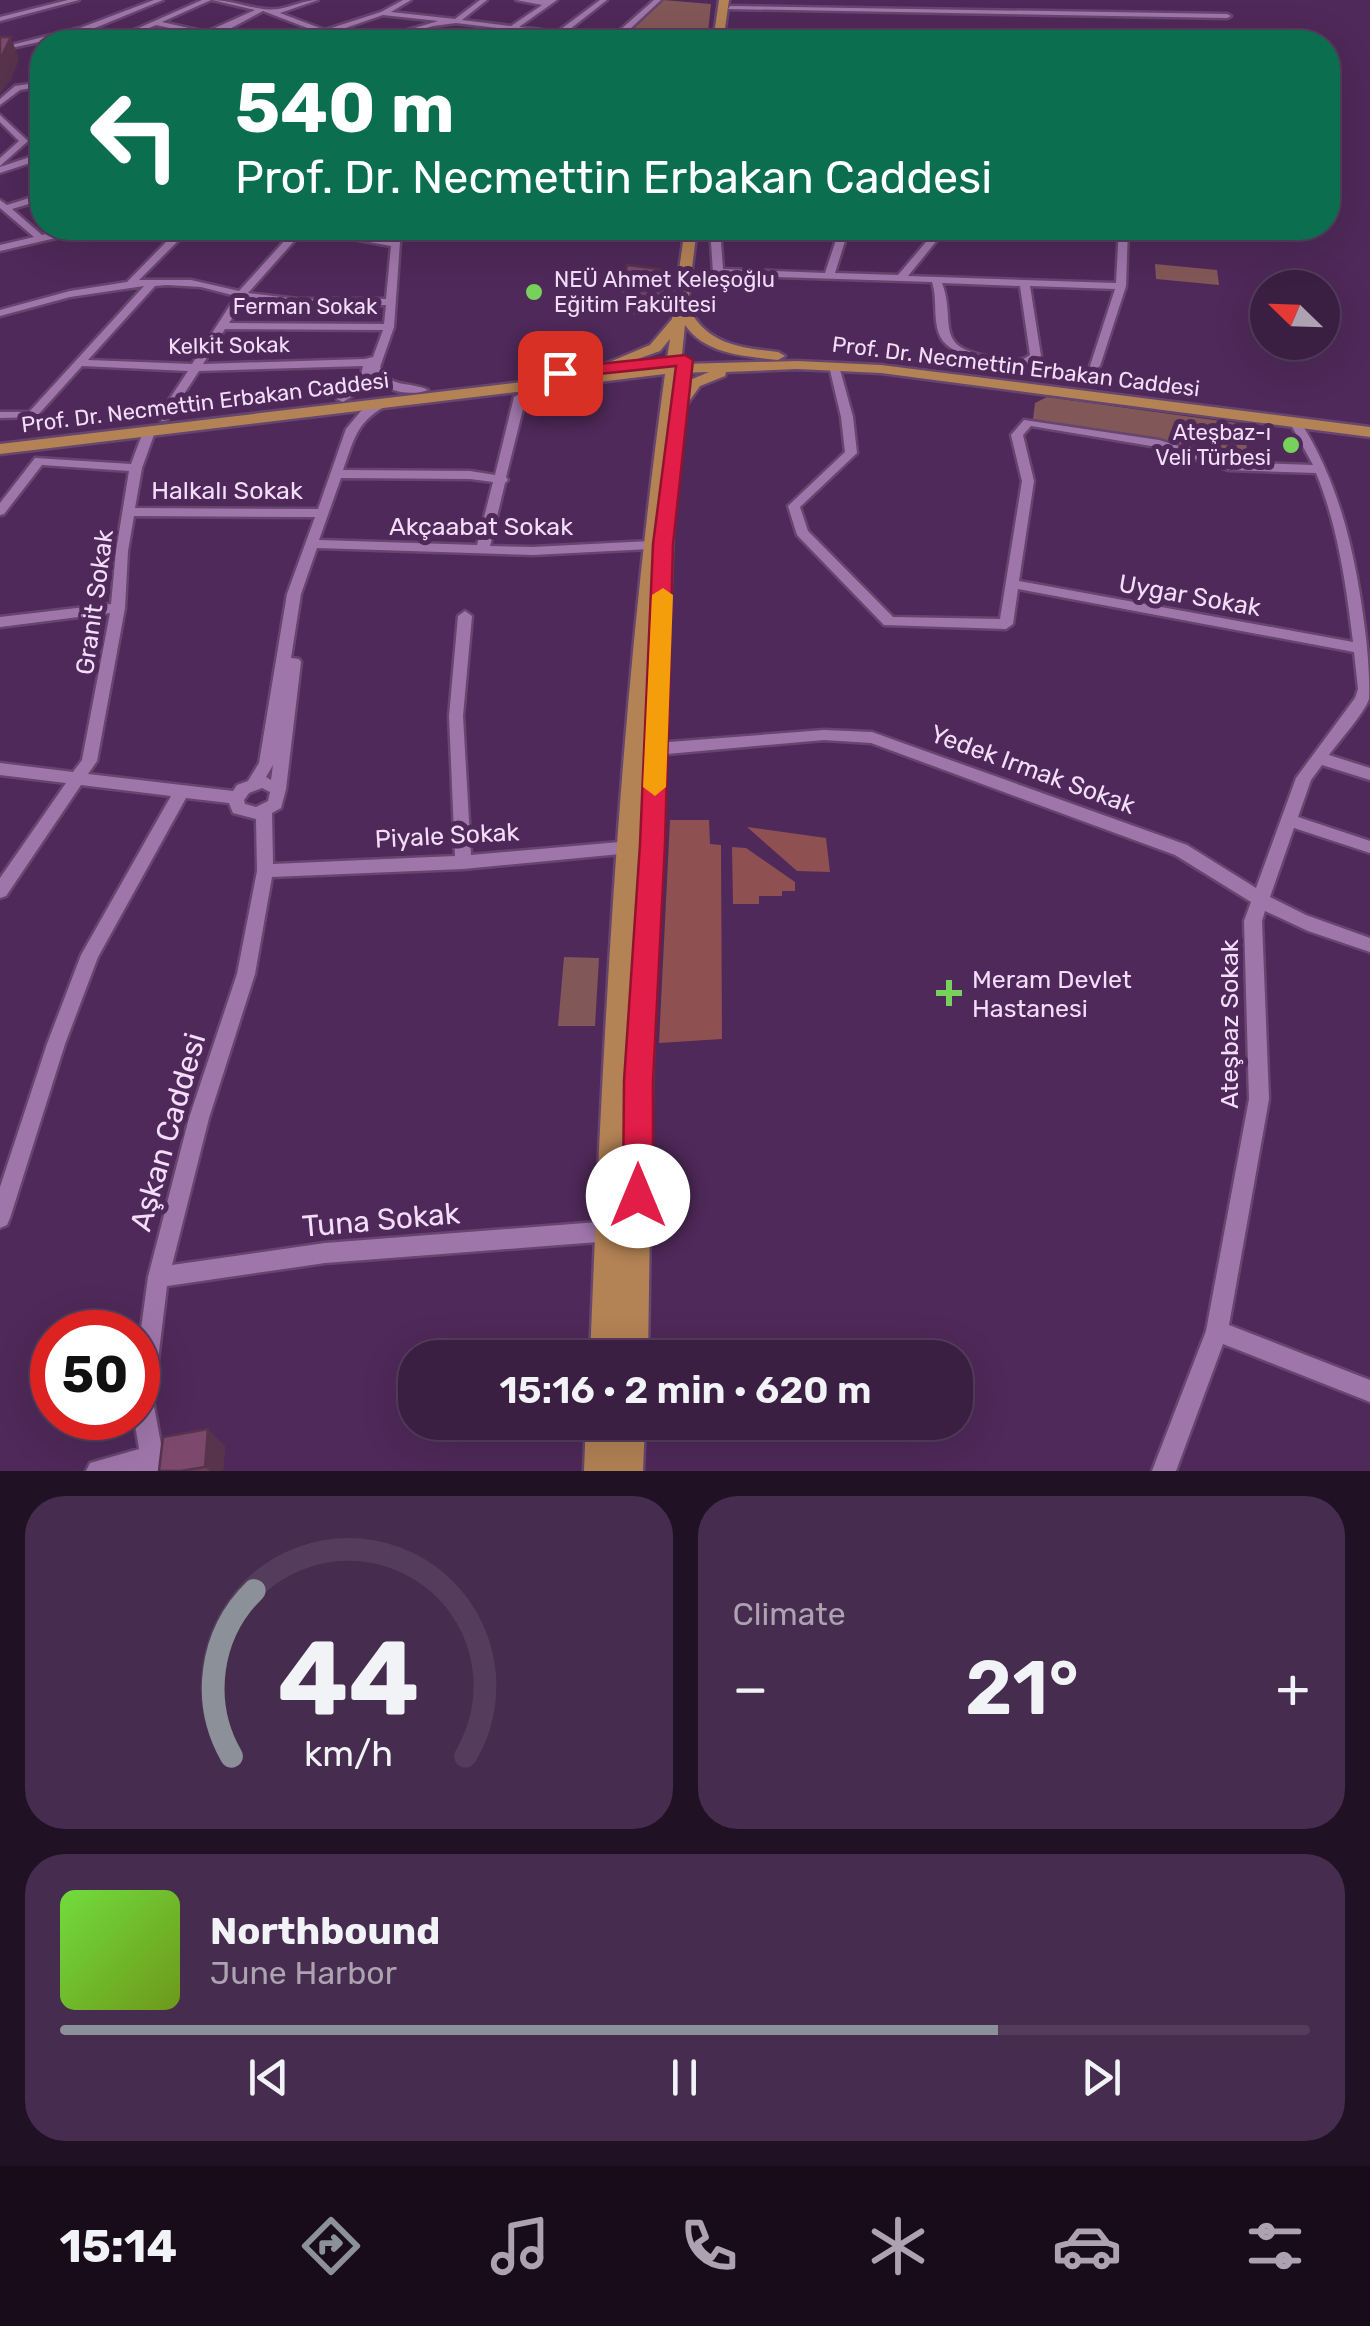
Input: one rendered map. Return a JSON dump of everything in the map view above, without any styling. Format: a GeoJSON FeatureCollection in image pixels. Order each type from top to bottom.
{"type":"FeatureCollection","features":[{"type":"Feature","properties":{"kind":"main road"},"geometry":{"type":"LineString","coordinates":[[721,30],[729,3]]}},
{"type":"Feature","properties":{"kind":"main road"},"geometry":{"type":"LineString","coordinates":[[727,30],[729,3]]}},
{"type":"Feature","properties":{"kind":"main road"},"geometry":{"type":"LineString","coordinates":[[633,1340],[638,1081],[663,544],[690,240]]}},
{"type":"Feature","properties":{"kind":"main road"},"geometry":{"type":"LineString","coordinates":[[598,369],[652,350],[683,320],[698,240]]}},
{"type":"Feature","properties":{"kind":"main road"},"geometry":{"type":"LineString","coordinates":[[683,320],[722,346],[790,357]]}},
{"type":"Feature","properties":{"kind":"main road","name":"Prof. Dr. Necmettin Erbakan Caddesi"},"geometry":{"type":"LineString","coordinates":[[0,437],[598,369],[790,357],[943,366],[1370,422]]}},
{"type":"Feature","properties":{"kind":"main road","name":"Prof. Dr. Necmettin Erbakan Caddesi"},"geometry":{"type":"LineString","coordinates":[[0,449],[572,381],[678,364],[834,366],[924,374],[1370,432]]}},
{"type":"Feature","properties":{"kind":"main road"},"geometry":{"type":"LineString","coordinates":[[605,1340],[614,1042],[632,846],[650,545],[674,403],[699,381],[749,366]]}},
{"type":"Feature","properties":{"kind":"main road"},"geometry":{"type":"LineString","coordinates":[[572,381],[651,387],[674,403]]}},
{"type":"Feature","properties":{"kind":"main road"},"geometry":{"type":"LineString","coordinates":[[599,1471],[601,1440]]}},
{"type":"Feature","properties":{"kind":"main road"},"geometry":{"type":"LineString","coordinates":[[628,1471],[629,1440]]}},
{"type":"Feature","properties":{"kind":"street"},"geometry":{"type":"LineString","coordinates":[[20,0],[36,7]]}},
{"type":"Feature","properties":{"kind":"street"},"geometry":{"type":"LineString","coordinates":[[0,18],[64,0]]}},
{"type":"Feature","properties":{"kind":"street"},"geometry":{"type":"LineString","coordinates":[[0,18],[76,0]]}},
{"type":"Feature","properties":{"kind":"street"},"geometry":{"type":"LineString","coordinates":[[78,30],[160,0]]}},
{"type":"Feature","properties":{"kind":"street"},"geometry":{"type":"LineString","coordinates":[[138,30],[211,0],[262,9],[319,30]]}},
{"type":"Feature","properties":{"kind":"street"},"geometry":{"type":"LineString","coordinates":[[273,13],[315,0]]}},
{"type":"Feature","properties":{"kind":"street"},"geometry":{"type":"LineString","coordinates":[[330,30],[383,13],[408,0]]}},
{"type":"Feature","properties":{"kind":"street"},"geometry":{"type":"LineString","coordinates":[[415,30],[452,22],[484,0]]}},
{"type":"Feature","properties":{"kind":"street"},"geometry":{"type":"LineString","coordinates":[[519,0],[552,2]]}},
{"type":"Feature","properties":{"kind":"street"},"geometry":{"type":"LineString","coordinates":[[564,30],[604,0]]}},
{"type":"Feature","properties":{"kind":"street"},"geometry":{"type":"LineString","coordinates":[[625,30],[658,0]]}},
{"type":"Feature","properties":{"kind":"street"},"geometry":{"type":"LineString","coordinates":[[1070,0],[1072,12]]}},
{"type":"Feature","properties":{"kind":"street"},"geometry":{"type":"LineString","coordinates":[[513,28],[552,2]]}},
{"type":"Feature","properties":{"kind":"street"},"geometry":{"type":"LineString","coordinates":[[729,3],[1059,7],[1072,12],[1227,16]]}},
{"type":"Feature","properties":{"kind":"street"},"geometry":{"type":"LineString","coordinates":[[223,30],[262,9]]}},
{"type":"Feature","properties":{"kind":"street"},"geometry":{"type":"LineString","coordinates":[[383,13],[530,30]]}},
{"type":"Feature","properties":{"kind":"street"},"geometry":{"type":"LineString","coordinates":[[121,16],[179,30]]}},
{"type":"Feature","properties":{"kind":"street"},"geometry":{"type":"LineString","coordinates":[[0,40],[12,46]]}},
{"type":"Feature","properties":{"kind":"street"},"geometry":{"type":"LineString","coordinates":[[0,51],[30,45]]}},
{"type":"Feature","properties":{"kind":"street"},"geometry":{"type":"LineString","coordinates":[[0,103],[18,88],[30,86]]}},
{"type":"Feature","properties":{"kind":"street"},"geometry":{"type":"LineString","coordinates":[[0,117],[24,141],[0,166]]}},
{"type":"Feature","properties":{"kind":"street"},"geometry":{"type":"LineString","coordinates":[[0,166],[30,159]]}},
{"type":"Feature","properties":{"kind":"street"},"geometry":{"type":"LineString","coordinates":[[3,205],[30,199]]}},
{"type":"Feature","properties":{"kind":"street"},"geometry":{"type":"LineString","coordinates":[[3,205],[30,229]]}},
{"type":"Feature","properties":{"kind":"street"},"geometry":{"type":"LineString","coordinates":[[0,248],[30,239]]}},
{"type":"Feature","properties":{"kind":"street"},"geometry":{"type":"LineString","coordinates":[[130,284],[173,240]]}},
{"type":"Feature","properties":{"kind":"street"},"geometry":{"type":"LineString","coordinates":[[163,418],[243,294],[294,240]]}},
{"type":"Feature","properties":{"kind":"street"},"geometry":{"type":"LineString","coordinates":[[370,240],[391,244]]}},
{"type":"Feature","properties":{"kind":"street"},"geometry":{"type":"LineString","coordinates":[[343,399],[364,384],[384,327],[390,240]]}},
{"type":"Feature","properties":{"kind":"street"},"geometry":{"type":"LineString","coordinates":[[391,244],[392,240]]}},
{"type":"Feature","properties":{"kind":"street"},"geometry":{"type":"LineString","coordinates":[[716,240],[718,272],[1121,286]]}},
{"type":"Feature","properties":{"kind":"street"},"geometry":{"type":"LineString","coordinates":[[829,277],[841,240]]}},
{"type":"Feature","properties":{"kind":"street"},"geometry":{"type":"LineString","coordinates":[[900,280],[933,240]]}},
{"type":"Feature","properties":{"kind":"street"},"geometry":{"type":"LineString","coordinates":[[1095,366],[1121,286],[1123,240]]}},
{"type":"Feature","properties":{"kind":"street"},"geometry":{"type":"LineString","coordinates":[[936,280],[940,288],[940,326],[951,348],[1016,364],[1026,364],[1036,356],[1024,283]]}},
{"type":"Feature","properties":{"kind":"street"},"geometry":{"type":"LineString","coordinates":[[0,313],[42,300],[152,283],[205,285],[295,303],[386,302]]}},
{"type":"Feature","properties":{"kind":"street"},"geometry":{"type":"LineString","coordinates":[[0,414],[32,416],[152,283]]}},
{"type":"Feature","properties":{"kind":"street","name":"Ferman Sokak"},"geometry":{"type":"LineString","coordinates":[[221,326],[384,327]]}},
{"type":"Feature","properties":{"kind":"street"},"geometry":{"type":"LineString","coordinates":[[373,362],[384,382],[422,390]]}},
{"type":"Feature","properties":{"kind":"street","name":"Kelkit Sokak"},"geometry":{"type":"LineString","coordinates":[[82,363],[193,367],[373,362]]}},
{"type":"Feature","properties":{"kind":"street"},"geometry":{"type":"LineString","coordinates":[[834,366],[847,417],[850,452],[794,506],[802,532],[890,622],[1006,624],[1028,481],[1017,435],[1028,422],[1159,444],[1229,466],[1318,469]]}},
{"type":"Feature","properties":{"kind":"street"},"geometry":{"type":"LineString","coordinates":[[482,550],[520,397]]}},
{"type":"Feature","properties":{"kind":"street"},"geometry":{"type":"LineString","coordinates":[[255,783],[268,762],[294,594],[352,429],[365,413],[382,404]]}},
{"type":"Feature","properties":{"kind":"street"},"geometry":{"type":"LineString","coordinates":[[320,411],[340,416],[352,429]]}},
{"type":"Feature","properties":{"kind":"street","name":"Ateşbaz Sokak"},"geometry":{"type":"LineString","coordinates":[[1164,1471],[1217,1332],[1258,1099],[1254,921],[1304,778],[1362,699],[1362,604],[1331,502],[1296,423]]}},
{"type":"Feature","properties":{"kind":"street","name":"Granit Sokak"},"geometry":{"type":"LineString","coordinates":[[0,892],[88,761],[97,733],[118,608],[122,551],[136,468],[148,432]]}},
{"type":"Feature","properties":{"kind":"street"},"geometry":{"type":"LineString","coordinates":[[0,511],[40,461],[136,468]]}},
{"type":"Feature","properties":{"kind":"street"},"geometry":{"type":"LineString","coordinates":[[337,474],[470,475],[502,480]]}},
{"type":"Feature","properties":{"kind":"street","name":"Halkalı Sokak"},"geometry":{"type":"LineString","coordinates":[[131,512],[322,513]]}},
{"type":"Feature","properties":{"kind":"street","name":"Akçaabat Sokak"},"geometry":{"type":"LineString","coordinates":[[312,544],[482,550],[650,545]]}},
{"type":"Feature","properties":{"kind":"street"},"geometry":{"type":"LineString","coordinates":[[278,789],[268,782],[255,783],[242,789],[237,804],[244,812],[264,812],[278,798],[304,592],[302,579]]}},
{"type":"Feature","properties":{"kind":"street","name":"Uygar Sokak"},"geometry":{"type":"LineString","coordinates":[[1012,584],[1360,648]]}},
{"type":"Feature","properties":{"kind":"street"},"geometry":{"type":"LineString","coordinates":[[0,622],[118,608]]}},
{"type":"Feature","properties":{"kind":"street"},"geometry":{"type":"LineString","coordinates":[[463,862],[456,716],[465,616]]}},
{"type":"Feature","properties":{"kind":"street","name":"Yedek Irmak Sokak"},"geometry":{"type":"LineString","coordinates":[[656,749],[861,735],[1181,850],[1223,871],[1260,900],[1294,918],[1370,945]]}},
{"type":"Feature","properties":{"kind":"street"},"geometry":{"type":"LineString","coordinates":[[1319,758],[1370,774]]}},
{"type":"Feature","properties":{"kind":"street"},"geometry":{"type":"LineString","coordinates":[[0,769],[237,798]]}},
{"type":"Feature","properties":{"kind":"street"},"geometry":{"type":"LineString","coordinates":[[0,1218],[56,1044],[90,955],[182,792]]}},
{"type":"Feature","properties":{"kind":"street","name":"Aşkan Caddesi"},"geometry":{"type":"LineString","coordinates":[[153,1464],[142,1401],[158,1277],[199,1118],[246,974],[265,871],[264,812]]}},
{"type":"Feature","properties":{"kind":"street"},"geometry":{"type":"LineString","coordinates":[[1289,820],[1370,847]]}},
{"type":"Feature","properties":{"kind":"street","name":"Piyale Sokak"},"geometry":{"type":"LineString","coordinates":[[265,871],[463,862],[632,846]]}},
{"type":"Feature","properties":{"kind":"street","name":"Tuna Sokak"},"geometry":{"type":"LineString","coordinates":[[158,1277],[325,1253],[611,1232]]}},
{"type":"Feature","properties":{"kind":"street"},"geometry":{"type":"LineString","coordinates":[[1217,1332],[1370,1392]]}},
{"type":"Feature","properties":{"kind":"street"},"geometry":{"type":"LineString","coordinates":[[98,1471],[153,1464]]}},
{"type":"Feature","properties":{"kind":"shaded area"},"geometry":{"type":"Polygon","coordinates":[[[663,0],[711,4],[708,30],[632,30],[663,0]]]}},
{"type":"Feature","properties":{"kind":"shaded area"},"geometry":{"type":"Polygon","coordinates":[[[1155,264],[1217,270],[1219,285],[1156,279],[1155,264]]]}},
{"type":"Feature","properties":{"kind":"shaded area"},"geometry":{"type":"Polygon","coordinates":[[[1047,397],[1243,424],[1249,461],[1232,462],[1180,445],[1033,419],[1035,403],[1047,397]]]}},
{"type":"Feature","properties":{"kind":"shaded area"},"geometry":{"type":"Polygon","coordinates":[[[670,820],[709,820],[710,844],[721,845],[722,1039],[659,1043],[670,820]]]}},
{"type":"Feature","properties":{"kind":"shaded area"},"geometry":{"type":"Polygon","coordinates":[[[747,827],[826,838],[830,872],[797,871],[747,827]]]}},
{"type":"Feature","properties":{"kind":"shaded area"},"geometry":{"type":"Polygon","coordinates":[[[732,847],[746,848],[795,882],[795,891],[782,891],[782,896],[759,896],[759,904],[733,904],[732,847]]]}},
{"type":"Feature","properties":{"kind":"shaded area"},"geometry":{"type":"Polygon","coordinates":[[[564,957],[599,958],[595,1026],[558,1026],[564,957]]]}},
{"type":"Feature","properties":{"kind":"building"},"geometry":{"type":"Polygon","coordinates":[[[0,37],[11,37],[0,60],[0,37]]]}},
{"type":"Feature","properties":{"kind":"building"},"geometry":{"type":"Polygon","coordinates":[[[627,265],[667,270],[664,287],[622,289],[627,265]]]}},
{"type":"Feature","properties":{"kind":"building"},"geometry":{"type":"Polygon","coordinates":[[[208,1429],[205,1467],[159,1471],[163,1437],[208,1429]]]}},
{"type":"Feature","properties":{"kind":"slow traffic"},"geometry":{"type":"LineString","coordinates":[[655,787],[663,595]]}},
{"type":"Feature","properties":{"kind":"place","name":"NEÜ Ahmet Keleşoğlu Eğitim Fakültesi"},"geometry":{"type":"Point","coordinates":[534,292]}},
{"type":"Feature","properties":{"kind":"place","name":"Ateşbaz-ı Veli Türbesi"},"geometry":{"type":"Point","coordinates":[1291,445]}},
{"type":"Feature","properties":{"kind":"place","name":"Meram Devlet Hastanesi"},"geometry":{"type":"Point","coordinates":[949,993]}},
{"type":"Feature","properties":{"kind":"route"},"geometry":{"type":"LineString","coordinates":[[560,373],[685,360],[663,544],[638,1081],[638,1196]]}}]}
